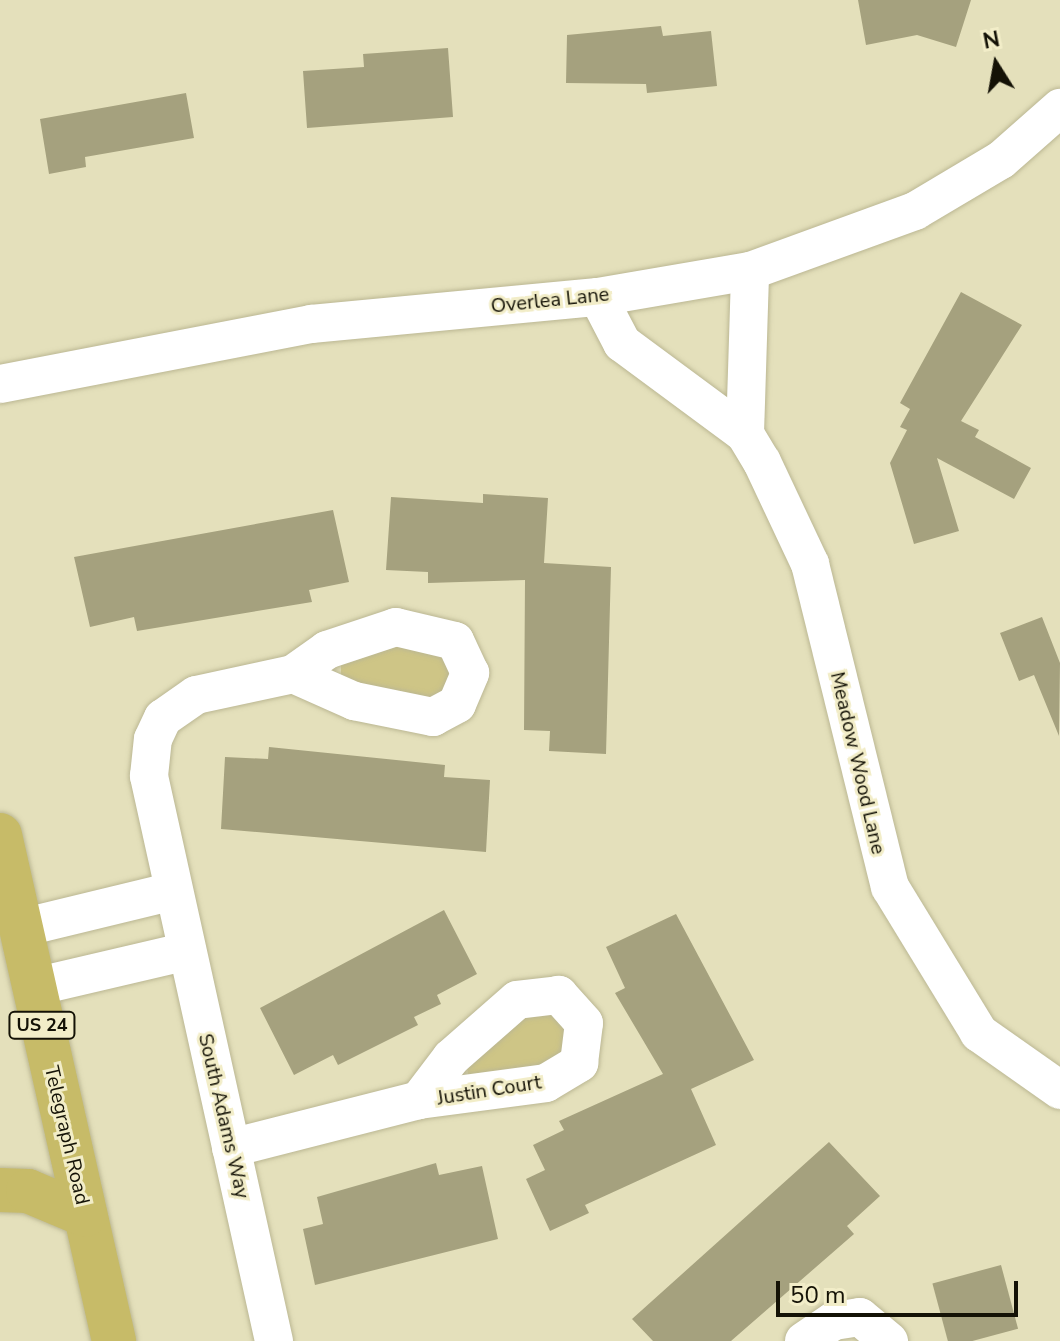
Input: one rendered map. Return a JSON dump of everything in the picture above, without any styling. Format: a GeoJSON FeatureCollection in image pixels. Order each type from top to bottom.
{"type":"FeatureCollection","features":[{"type":"Feature","properties":{"kind":"highway","name":"Telegraph Road"},"geometry":{"type":"LineString","coordinates":[[0,835],[21,928],[17,991],[85,1215],[114,1341]]}},
{"type":"Feature","properties":{"kind":"highway"},"geometry":{"type":"LineString","coordinates":[[0,1190],[28,1191],[85,1215]]}},
{"type":"Feature","properties":{"kind":"street","name":"Overlea Lane"},"geometry":{"type":"LineString","coordinates":[[0,384],[311,324],[598,297],[750,271],[915,211],[1001,160],[1060,108]]}},
{"type":"Feature","properties":{"kind":"street","name":"Meadow Wood Lane"},"geometry":{"type":"LineString","coordinates":[[745,434],[750,271]]}},
{"type":"Feature","properties":{"kind":"street","name":"Meadow Wood Lane"},"geometry":{"type":"LineString","coordinates":[[598,297],[622,343],[745,434],[810,564],[890,887],[979,1033],[1060,1090]]}},
{"type":"Feature","properties":{"kind":"street","name":"South Adams Way"},"geometry":{"type":"LineString","coordinates":[[274,1341],[149,776],[163,718],[196,695],[293,674]]}},
{"type":"Feature","properties":{"kind":"street"},"geometry":{"type":"LineString","coordinates":[[21,928],[174,891]]}},
{"type":"Feature","properties":{"kind":"street"},"geometry":{"type":"LineString","coordinates":[[17,991],[187,951]]}},
{"type":"Feature","properties":{"kind":"street","name":"Justin Court"},"geometry":{"type":"LineString","coordinates":[[231,1148],[419,1100]]}},
{"type":"Feature","properties":{"kind":"street"},"geometry":{"type":"LineString","coordinates":[[804,1341],[834,1321],[860,1317],[880,1326],[889,1341]]}},
{"type":"Feature","properties":{"kind":"shaded area"},"geometry":{"type":"Polygon","coordinates":[[[382,642],[424,644],[451,663],[449,687],[424,702],[341,678],[341,661],[382,642]]]}},
{"type":"Feature","properties":{"kind":"shaded area"},"geometry":{"type":"Polygon","coordinates":[[[552,1009],[570,1036],[558,1061],[477,1079],[468,1075],[467,1065],[525,1013],[552,1009]]]}},
{"type":"Feature","properties":{"kind":"building"},"geometry":{"type":"Polygon","coordinates":[[[858,0],[971,0],[956,47],[917,35],[866,45],[858,0]]]}},
{"type":"Feature","properties":{"kind":"building"},"geometry":{"type":"Polygon","coordinates":[[[661,26],[663,36],[711,31],[717,86],[647,93],[646,84],[566,83],[567,35],[661,26]]]}},
{"type":"Feature","properties":{"kind":"building"},"geometry":{"type":"Polygon","coordinates":[[[448,48],[453,117],[307,128],[303,71],[364,67],[363,54],[448,48]]]}},
{"type":"Feature","properties":{"kind":"building"},"geometry":{"type":"Polygon","coordinates":[[[186,93],[194,138],[85,157],[86,167],[49,174],[40,119],[186,93]]]}},
{"type":"Feature","properties":{"kind":"building"},"geometry":{"type":"Polygon","coordinates":[[[961,292],[1022,325],[961,421],[979,430],[975,437],[1031,468],[1014,499],[937,458],[959,531],[914,544],[890,463],[907,430],[900,427],[910,409],[900,403],[961,292]]]}},
{"type":"Feature","properties":{"kind":"building"},"geometry":{"type":"Polygon","coordinates":[[[483,494],[548,498],[544,563],[611,567],[606,754],[549,751],[550,731],[524,730],[525,580],[428,583],[428,572],[386,570],[391,497],[483,503],[483,494]]]}},
{"type":"Feature","properties":{"kind":"building"},"geometry":{"type":"Polygon","coordinates":[[[333,510],[349,582],[309,590],[312,602],[137,631],[134,617],[90,627],[74,557],[333,510]]]}},
{"type":"Feature","properties":{"kind":"building"},"geometry":{"type":"Polygon","coordinates":[[[1042,617],[1060,663],[1059,736],[1034,675],[1019,681],[1000,633],[1042,617]]]}},
{"type":"Feature","properties":{"kind":"building"},"geometry":{"type":"Polygon","coordinates":[[[269,747],[445,765],[444,777],[490,780],[486,852],[221,829],[225,757],[268,759],[269,747]]]}},
{"type":"Feature","properties":{"kind":"building"},"geometry":{"type":"Polygon","coordinates":[[[444,910],[477,974],[437,995],[441,1004],[414,1017],[418,1025],[338,1065],[333,1055],[294,1075],[260,1008],[444,910]]]}},
{"type":"Feature","properties":{"kind":"building"},"geometry":{"type":"Polygon","coordinates":[[[676,914],[754,1060],[691,1089],[716,1145],[585,1205],[589,1213],[550,1231],[526,1179],[545,1170],[533,1145],[564,1130],[559,1121],[663,1074],[615,993],[625,988],[606,947],[676,914]]]}},
{"type":"Feature","properties":{"kind":"building"},"geometry":{"type":"Polygon","coordinates":[[[829,1142],[880,1196],[847,1226],[854,1234],[731,1341],[653,1341],[632,1319],[829,1142]]]}},
{"type":"Feature","properties":{"kind":"building"},"geometry":{"type":"Polygon","coordinates":[[[436,1163],[439,1175],[482,1166],[498,1239],[315,1285],[303,1229],[323,1224],[317,1197],[436,1163]]]}},
{"type":"Feature","properties":{"kind":"building"},"geometry":{"type":"Polygon","coordinates":[[[1001,1265],[1018,1329],[972,1341],[948,1341],[932,1283],[1001,1265]]]}}]}
